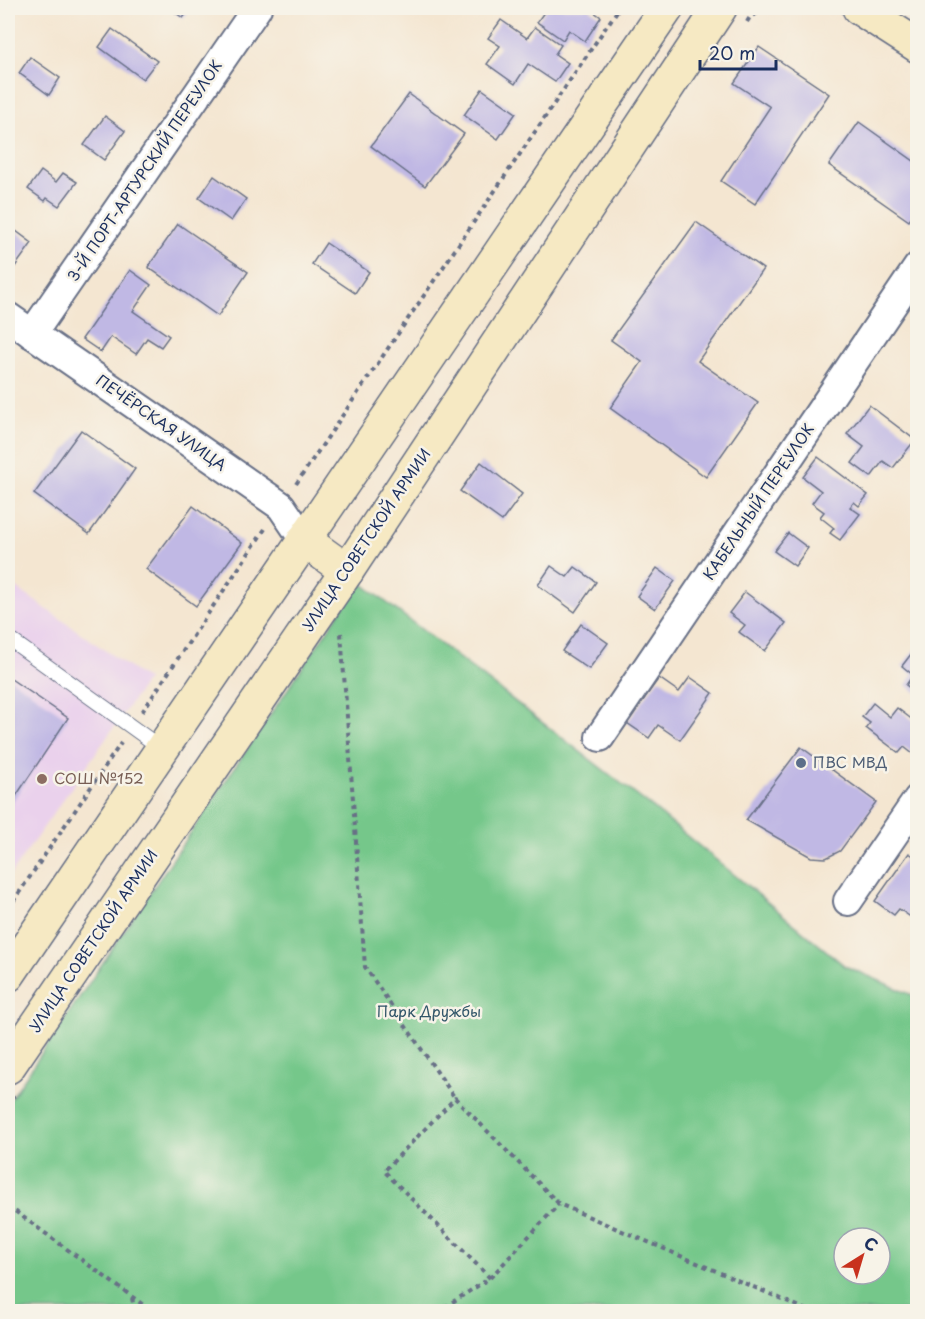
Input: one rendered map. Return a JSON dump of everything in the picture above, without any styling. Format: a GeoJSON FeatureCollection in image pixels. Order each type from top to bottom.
{"type":"FeatureCollection","features":[{"type":"Feature","properties":{"kind":"main road"},"geometry":{"type":"LineString","coordinates":[[8,975],[667,8]]}},
{"type":"Feature","properties":{"kind":"main road","name":"УЛИЦА СОВЕТСКОЙ АРМИИ"},"geometry":{"type":"LineString","coordinates":[[8,1067],[347,571],[720,8]]}},
{"type":"Feature","properties":{"kind":"main road"},"geometry":{"type":"LineString","coordinates":[[859,8],[918,46]]}},
{"type":"Feature","properties":{"kind":"main road"},"geometry":{"type":"LineString","coordinates":[[304,540],[347,571]]}},
{"type":"Feature","properties":{"kind":"street","name":"3-Й ПОРТ-АРТУРСКИЙ ПЕРЕУЛОК"},"geometry":{"type":"LineString","coordinates":[[32,334],[257,8]]}},
{"type":"Feature","properties":{"kind":"street","name":"КАБЕЛЬНЫЙ ПЕРЕУЛОК"},"geometry":{"type":"LineString","coordinates":[[600,737],[918,267]]}},
{"type":"Feature","properties":{"kind":"street","name":"ПЕЧЁРСКАЯ УЛИЦА"},"geometry":{"type":"LineString","coordinates":[[8,317],[281,506],[304,540]]}},
{"type":"Feature","properties":{"kind":"street"},"geometry":{"type":"LineString","coordinates":[[848,901],[918,799]]}},
{"type":"Feature","properties":{"kind":"lane"},"geometry":{"type":"LineString","coordinates":[[8,638],[161,748]]}},
{"type":"Feature","properties":{"kind":"path"},"geometry":{"type":"LineString","coordinates":[[8,909],[619,8]]}},
{"type":"Feature","properties":{"kind":"path"},"geometry":{"type":"LineString","coordinates":[[340,622],[365,967],[455,1098],[559,1204],[812,1311]]}},
{"type":"Feature","properties":{"kind":"path"},"geometry":{"type":"LineString","coordinates":[[455,1098],[384,1171],[490,1278]]}},
{"type":"Feature","properties":{"kind":"path"},"geometry":{"type":"LineString","coordinates":[[437,1311],[490,1278],[559,1204]]}},
{"type":"Feature","properties":{"kind":"path"},"geometry":{"type":"LineString","coordinates":[[8,1206],[153,1311]]}},
{"type":"Feature","properties":{"kind":"path"},"geometry":{"type":"LineString","coordinates":[[132,1296],[135,1311]]}},
{"type":"Feature","properties":{"kind":"shaded area","name":"СОШ №152"},"geometry":{"type":"Polygon","coordinates":[[[8,582],[147,680],[8,878],[8,582]]]}},
{"type":"Feature","properties":{"kind":"green space","name":"Парк Дружбы"},"geometry":{"type":"Polygon","coordinates":[[[360,582],[653,808],[845,966],[917,997],[917,1311],[8,1311],[8,1103],[360,582]]]}},
{"type":"Feature","properties":{"kind":"building"},"geometry":{"type":"Polygon","coordinates":[[[169,8],[191,8],[183,18],[169,8]]]}},
{"type":"Feature","properties":{"kind":"building"},"geometry":{"type":"Polygon","coordinates":[[[547,8],[588,8],[601,17],[585,41],[569,30],[563,40],[537,22],[547,8]]]}},
{"type":"Feature","properties":{"kind":"building"},"geometry":{"type":"Polygon","coordinates":[[[501,20],[527,38],[535,27],[561,45],[555,54],[568,63],[555,82],[528,64],[515,84],[487,64],[500,46],[488,38],[501,20]]]}},
{"type":"Feature","properties":{"kind":"building"},"geometry":{"type":"Polygon","coordinates":[[[112,29],[157,61],[143,79],[99,47],[112,29]]]}},
{"type":"Feature","properties":{"kind":"building"},"geometry":{"type":"Polygon","coordinates":[[[759,47],[829,94],[755,204],[721,181],[770,107],[734,83],[759,47]]]}},
{"type":"Feature","properties":{"kind":"building"},"geometry":{"type":"Polygon","coordinates":[[[30,57],[60,78],[49,95],[19,73],[30,57]]]}},
{"type":"Feature","properties":{"kind":"building"},"geometry":{"type":"Polygon","coordinates":[[[482,89],[516,113],[498,139],[464,115],[482,89]]]}},
{"type":"Feature","properties":{"kind":"building"},"geometry":{"type":"Polygon","coordinates":[[[409,94],[464,134],[425,186],[371,146],[409,94]]]}},
{"type":"Feature","properties":{"kind":"building"},"geometry":{"type":"Polygon","coordinates":[[[105,116],[125,131],[104,160],[84,145],[105,116]]]}},
{"type":"Feature","properties":{"kind":"building"},"geometry":{"type":"Polygon","coordinates":[[[859,122],[918,164],[918,208],[909,221],[829,165],[859,122]]]}},
{"type":"Feature","properties":{"kind":"building"},"geometry":{"type":"Polygon","coordinates":[[[41,171],[56,182],[63,173],[77,182],[59,206],[47,198],[45,201],[28,189],[41,171]]]}},
{"type":"Feature","properties":{"kind":"building"},"geometry":{"type":"Polygon","coordinates":[[[214,176],[246,199],[231,221],[199,198],[214,176]]]}},
{"type":"Feature","properties":{"kind":"building"},"geometry":{"type":"Polygon","coordinates":[[[696,222],[763,269],[698,361],[758,403],[706,477],[610,408],[642,362],[611,340],[696,222]]]}},
{"type":"Feature","properties":{"kind":"building"},"geometry":{"type":"Polygon","coordinates":[[[178,224],[248,272],[218,316],[148,267],[178,224]]]}},
{"type":"Feature","properties":{"kind":"building"},"geometry":{"type":"Polygon","coordinates":[[[8,225],[32,243],[14,268],[8,263],[8,225]]]}},
{"type":"Feature","properties":{"kind":"building"},"geometry":{"type":"Polygon","coordinates":[[[326,243],[369,272],[355,293],[312,264],[326,243]]]}},
{"type":"Feature","properties":{"kind":"building"},"geometry":{"type":"Polygon","coordinates":[[[130,270],[151,285],[133,311],[169,336],[161,347],[147,338],[136,354],[111,337],[101,352],[82,339],[130,270]]]}},
{"type":"Feature","properties":{"kind":"building"},"geometry":{"type":"Polygon","coordinates":[[[869,405],[915,440],[893,468],[883,461],[871,477],[852,463],[864,447],[847,434],[869,405]]]}},
{"type":"Feature","properties":{"kind":"building"},"geometry":{"type":"Polygon","coordinates":[[[81,430],[135,469],[89,534],[34,494],[81,430]]]}},
{"type":"Feature","properties":{"kind":"building"},"geometry":{"type":"Polygon","coordinates":[[[818,457],[868,495],[859,506],[854,502],[850,507],[860,514],[840,540],[830,533],[834,528],[820,517],[824,512],[812,503],[821,491],[803,477],[818,457]]]}},
{"type":"Feature","properties":{"kind":"building"},"geometry":{"type":"Polygon","coordinates":[[[481,462],[522,494],[502,521],[460,491],[481,462]]]}},
{"type":"Feature","properties":{"kind":"building"},"geometry":{"type":"Polygon","coordinates":[[[193,506],[242,543],[196,606],[146,569],[193,506]]]}},
{"type":"Feature","properties":{"kind":"building"},"geometry":{"type":"Polygon","coordinates":[[[788,533],[808,548],[795,566],[774,551],[788,533]]]}},
{"type":"Feature","properties":{"kind":"building"},"geometry":{"type":"Polygon","coordinates":[[[551,566],[567,577],[575,567],[596,582],[575,612],[538,585],[551,566]]]}},
{"type":"Feature","properties":{"kind":"building"},"geometry":{"type":"Polygon","coordinates":[[[657,568],[675,581],[655,609],[637,596],[657,568]]]}},
{"type":"Feature","properties":{"kind":"building"},"geometry":{"type":"Polygon","coordinates":[[[745,592],[786,623],[765,651],[739,632],[745,625],[729,613],[745,592]]]}},
{"type":"Feature","properties":{"kind":"building"},"geometry":{"type":"Polygon","coordinates":[[[581,624],[608,643],[589,669],[562,651],[581,624]]]}},
{"type":"Feature","properties":{"kind":"building"},"geometry":{"type":"Polygon","coordinates":[[[918,645],[918,694],[906,685],[913,675],[902,666],[918,645]]]}},
{"type":"Feature","properties":{"kind":"building"},"geometry":{"type":"Polygon","coordinates":[[[8,677],[68,718],[8,808],[8,677]]]}},
{"type":"Feature","properties":{"kind":"building"},"geometry":{"type":"Polygon","coordinates":[[[690,677],[713,693],[680,740],[658,725],[649,738],[627,723],[659,678],[679,692],[690,677]]]}},
{"type":"Feature","properties":{"kind":"building"},"geometry":{"type":"Polygon","coordinates":[[[873,703],[890,717],[897,708],[918,724],[918,748],[913,754],[904,747],[899,753],[866,728],[870,723],[862,717],[873,703]]]}},
{"type":"Feature","properties":{"kind":"building"},"geometry":{"type":"Polygon","coordinates":[[[801,747],[876,802],[840,851],[826,858],[811,857],[746,820],[801,747]]]}},
{"type":"Feature","properties":{"kind":"building"},"geometry":{"type":"Polygon","coordinates":[[[909,853],[918,859],[918,922],[899,909],[894,915],[875,901],[909,853]]]}},
{"type":"Feature","properties":{"kind":"place","name":"ПВС МВД"},"geometry":{"type":"Point","coordinates":[801,763]}},
{"type":"Feature","properties":{"kind":"place","name":"СОШ №152"},"geometry":{"type":"Point","coordinates":[42,779]}}]}
